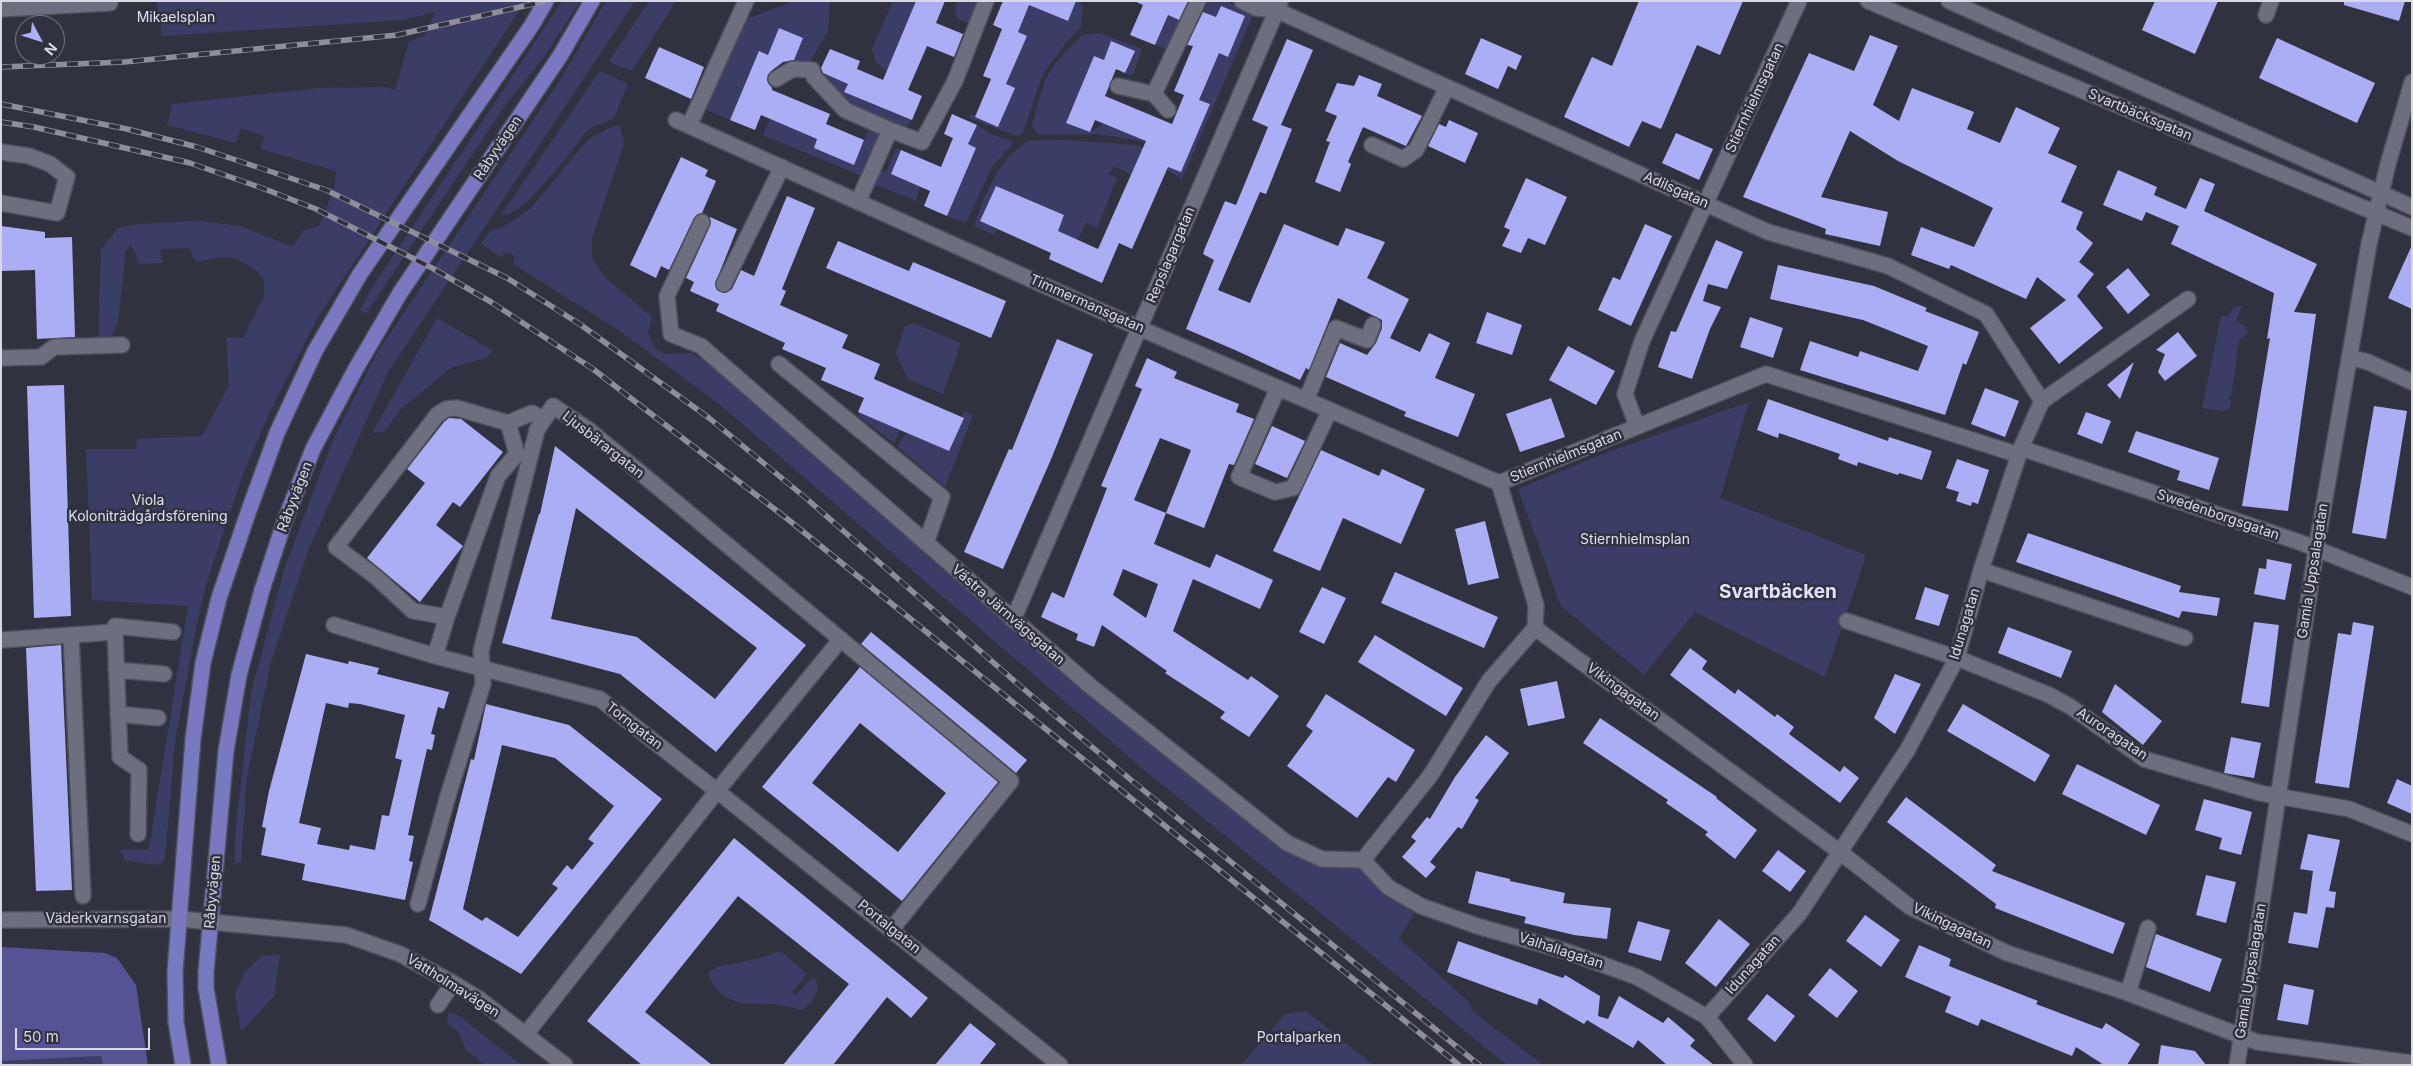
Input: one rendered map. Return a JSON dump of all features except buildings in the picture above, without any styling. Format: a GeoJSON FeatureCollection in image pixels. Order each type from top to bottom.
{"type":"FeatureCollection","features":[{"type":"Feature","properties":{"kind":"main road"},"geometry":{"type":"LineString","coordinates":[[183,1065],[176,1022],[175,972],[193,739],[203,663],[219,598],[277,433],[315,351],[360,274],[532,25],[546,1]]}},
{"type":"Feature","properties":{"kind":"main road","name":"Råbyvägen"},"geometry":{"type":"LineString","coordinates":[[219,1065],[206,988],[210,922],[226,751],[239,675],[262,590],[285,520],[313,449],[354,370],[400,293],[560,56],[592,1]]}},
{"type":"Feature","properties":{"kind":"street","name":"Timmermansgatan"},"geometry":{"type":"LineString","coordinates":[[746,1],[683,123],[1139,328],[1499,483]]}},
{"type":"Feature","properties":{"kind":"street"},"geometry":{"type":"LineString","coordinates":[[776,79],[793,69],[812,70],[814,77],[845,110],[922,142],[955,81],[986,1]]}},
{"type":"Feature","properties":{"kind":"street"},"geometry":{"type":"LineString","coordinates":[[1154,94],[1198,1]]}},
{"type":"Feature","properties":{"kind":"street","name":"Adilsgatan"},"geometry":{"type":"LineString","coordinates":[[1242,1],[1256,8],[1278,6],[1447,87],[1768,232],[1888,266],[1986,314],[2042,401]]}},
{"type":"Feature","properties":{"kind":"street","name":"Stiernhielmsgatan"},"geometry":{"type":"LineString","coordinates":[[1536,628],[1536,605],[1499,483],[1637,426],[1625,394],[1642,341],[1800,1]]}},
{"type":"Feature","properties":{"kind":"street","name":"Svartbäcksgatan"},"geometry":{"type":"LineString","coordinates":[[1868,1],[2412,228]]}},
{"type":"Feature","properties":{"kind":"street","name":"Svartbäcksgatan"},"geometry":{"type":"LineString","coordinates":[[1948,1],[2412,207]]}},
{"type":"Feature","properties":{"kind":"street"},"geometry":{"type":"LineString","coordinates":[[1,9],[110,2]]}},
{"type":"Feature","properties":{"kind":"street","name":"Repslagargatan"},"geometry":{"type":"LineString","coordinates":[[1013,620],[1278,6]]}},
{"type":"Feature","properties":{"kind":"street","name":"Gamla Uppsalagatan"},"geometry":{"type":"LineString","coordinates":[[2237,1065],[2316,550],[2349,357],[2376,213],[2412,82]]}},
{"type":"Feature","properties":{"kind":"street"},"geometry":{"type":"LineString","coordinates":[[1118,86],[1154,94],[1168,110]]}},
{"type":"Feature","properties":{"kind":"street"},"geometry":{"type":"LineString","coordinates":[[1372,145],[1403,159],[1416,150],[1447,87]]}},
{"type":"Feature","properties":{"kind":"street"},"geometry":{"type":"LineString","coordinates":[[858,202],[890,130]]}},
{"type":"Feature","properties":{"kind":"street"},"geometry":{"type":"LineString","coordinates":[[1,152],[29,156],[50,164],[67,176],[57,213],[1,203]]}},
{"type":"Feature","properties":{"kind":"street"},"geometry":{"type":"LineString","coordinates":[[724,284],[782,167]]}},
{"type":"Feature","properties":{"kind":"street","name":"Västra Järnvägsgatan"},"geometry":{"type":"LineString","coordinates":[[702,222],[668,296],[672,334],[701,346],[815,448],[1088,685],[1287,843],[1322,859],[1363,860]]}},
{"type":"Feature","properties":{"kind":"street"},"geometry":{"type":"LineString","coordinates":[[2042,401],[2188,299]]}},
{"type":"Feature","properties":{"kind":"street"},"geometry":{"type":"LineString","coordinates":[[1306,400],[1336,328],[1367,340],[1373,325]]}},
{"type":"Feature","properties":{"kind":"street"},"geometry":{"type":"LineString","coordinates":[[1,358],[41,357],[54,347],[122,345]]}},
{"type":"Feature","properties":{"kind":"street"},"geometry":{"type":"LineString","coordinates":[[2349,357],[2368,362],[2412,382]]}},
{"type":"Feature","properties":{"kind":"street"},"geometry":{"type":"LineString","coordinates":[[779,364],[942,497],[926,544]]}},
{"type":"Feature","properties":{"kind":"street","name":"Swedenborgsgatan"},"geometry":{"type":"LineString","coordinates":[[1637,426],[1766,374],[2020,452],[2316,550],[2412,587]]}},
{"type":"Feature","properties":{"kind":"street"},"geometry":{"type":"LineString","coordinates":[[1278,388],[1240,477],[1275,492],[1292,488],[1330,410]]}},
{"type":"Feature","properties":{"kind":"street","name":"Idunagatan"},"geometry":{"type":"LineString","coordinates":[[1707,1017],[1798,914],[1908,749],[1957,658],[1981,570],[2020,452],[2042,401]]}},
{"type":"Feature","properties":{"kind":"street","name":"Ljusbärargatan"},"geometry":{"type":"LineString","coordinates":[[483,668],[481,651],[537,430],[553,406],[589,430],[841,640]]}},
{"type":"Feature","properties":{"kind":"street"},"geometry":{"type":"LineString","coordinates":[[446,617],[413,611],[376,577],[336,547],[436,414],[446,409],[457,408],[508,423],[532,413],[544,419]]}},
{"type":"Feature","properties":{"kind":"street"},"geometry":{"type":"LineString","coordinates":[[435,656],[446,617],[498,476],[517,454],[508,423]]}},
{"type":"Feature","properties":{"kind":"street"},"geometry":{"type":"LineString","coordinates":[[1981,570],[2001,574],[2185,638]]}},
{"type":"Feature","properties":{"kind":"street","name":"Auroragatan"},"geometry":{"type":"LineString","coordinates":[[1847,621],[1957,658],[2049,695],[2071,707],[2144,759],[2260,793],[2349,809],[2412,834]]}},
{"type":"Feature","properties":{"kind":"street","name":"Torngatan"},"geometry":{"type":"LineString","coordinates":[[334,624],[435,656],[600,699],[717,791]]}},
{"type":"Feature","properties":{"kind":"street"},"geometry":{"type":"LineString","coordinates":[[138,834],[139,770],[120,757],[115,626],[173,632]]}},
{"type":"Feature","properties":{"kind":"street"},"geometry":{"type":"LineString","coordinates":[[1363,860],[1430,776],[1489,681],[1536,628]]}},
{"type":"Feature","properties":{"kind":"street","name":"Vikingagatan"},"geometry":{"type":"LineString","coordinates":[[1536,628],[1840,852],[1910,906],[2007,952],[2128,993],[2257,1042],[2412,1063]]}},
{"type":"Feature","properties":{"kind":"street"},"geometry":{"type":"LineString","coordinates":[[1,640],[115,632]]}},
{"type":"Feature","properties":{"kind":"street"},"geometry":{"type":"LineString","coordinates":[[71,636],[84,896]]}},
{"type":"Feature","properties":{"kind":"street"},"geometry":{"type":"LineString","coordinates":[[526,1034],[717,791],[841,640],[1011,781],[891,930]]}},
{"type":"Feature","properties":{"kind":"street"},"geometry":{"type":"LineString","coordinates":[[418,904],[447,799],[482,690],[483,668]]}},
{"type":"Feature","properties":{"kind":"street"},"geometry":{"type":"LineString","coordinates":[[116,670],[164,674]]}},
{"type":"Feature","properties":{"kind":"street"},"geometry":{"type":"LineString","coordinates":[[118,714],[158,718]]}},
{"type":"Feature","properties":{"kind":"street","name":"Portalgatan"},"geometry":{"type":"LineString","coordinates":[[717,791],[1060,1065]]}},
{"type":"Feature","properties":{"kind":"street","name":"Valhallagatan"},"geometry":{"type":"LineString","coordinates":[[1363,860],[1388,887],[1421,906],[1477,926],[1565,951],[1637,977],[1707,1017],[1745,1065]]}},
{"type":"Feature","properties":{"kind":"street","name":"Väderkvarnsgatan"},"geometry":{"type":"LineString","coordinates":[[1,920],[180,919],[210,922]]}},
{"type":"Feature","properties":{"kind":"street","name":"Vattholmavägen"},"geometry":{"type":"LineString","coordinates":[[210,922],[346,935],[400,954],[479,999],[565,1065]]}},
{"type":"Feature","properties":{"kind":"street"},"geometry":{"type":"LineString","coordinates":[[2128,993],[2148,928]]}},
{"type":"Feature","properties":{"kind":"street"},"geometry":{"type":"LineString","coordinates":[[438,1006],[453,983]]}},
{"type":"Feature","properties":{"kind":"green space"},"geometry":{"type":"Polygon","coordinates":[[[156,1],[525,1],[317,319],[272,407],[243,474],[207,581],[197,623],[175,741],[165,859],[159,865],[126,861],[119,850],[149,849],[188,606],[92,600],[86,449],[136,449],[137,439],[202,436],[229,385],[226,337],[243,338],[264,296],[264,280],[257,271],[235,258],[218,257],[198,262],[194,259],[189,248],[160,249],[163,263],[138,264],[134,249],[130,246],[126,250],[118,322],[112,336],[98,340],[101,249],[118,228],[137,224],[200,221],[240,226],[293,247],[303,231],[319,226],[334,189],[336,171],[261,149],[264,136],[241,128],[236,143],[167,125],[172,104],[319,88],[386,87],[395,90],[409,42],[426,34],[435,12],[403,20],[162,36],[156,1]]]}},
{"type":"Feature","properties":{"kind":"green space"},"geometry":{"type":"Polygon","coordinates":[[[562,1],[580,1],[544,57],[507,103],[366,314],[360,310],[373,286],[562,1]]]}},
{"type":"Feature","properties":{"kind":"green space"},"geometry":{"type":"Polygon","coordinates":[[[606,1],[635,1],[387,374],[308,551],[271,662],[247,778],[241,862],[235,864],[235,834],[251,693],[284,570],[333,440],[377,353],[562,77],[606,1]]]}},
{"type":"Feature","properties":{"kind":"green space"},"geometry":{"type":"Polygon","coordinates":[[[649,1],[676,1],[632,71],[609,62],[649,1]]]}},
{"type":"Feature","properties":{"kind":"green space"},"geometry":{"type":"Polygon","coordinates":[[[794,1],[830,1],[828,30],[809,64],[791,65],[803,38],[779,28],[768,55],[759,52],[730,120],[705,109],[742,21],[794,1]]]}},
{"type":"Feature","properties":{"kind":"green space"},"geometry":{"type":"Polygon","coordinates":[[[893,1],[916,1],[887,71],[877,64],[872,49],[893,1]]]}},
{"type":"Feature","properties":{"kind":"green space"},"geometry":{"type":"Polygon","coordinates":[[[956,1],[978,1],[969,23],[959,20],[955,12],[956,1]]]}},
{"type":"Feature","properties":{"kind":"green space"},"geometry":{"type":"Polygon","coordinates":[[[1076,1],[1080,1],[1083,7],[1081,27],[1065,44],[1042,76],[1023,133],[1017,136],[969,118],[971,114],[999,126],[1014,88],[1006,84],[1027,36],[1015,31],[1021,25],[1029,5],[1068,21],[1076,1]]]}},
{"type":"Feature","properties":{"kind":"green space"},"geometry":{"type":"Polygon","coordinates":[[[1208,1],[1225,1],[1254,13],[1182,179],[1167,170],[1138,160],[1131,175],[1114,166],[1109,175],[1117,177],[1097,229],[1086,222],[1078,240],[1061,233],[1049,252],[1064,215],[996,186],[980,221],[997,229],[994,235],[974,226],[983,200],[998,171],[1010,155],[1028,141],[1063,140],[1136,145],[1161,154],[1158,162],[1181,172],[1209,105],[1199,100],[1219,53],[1228,56],[1245,17],[1221,6],[1216,17],[1204,12],[1208,1]]]}},
{"type":"Feature","properties":{"kind":"green space"},"geometry":{"type":"Polygon","coordinates":[[[1163,14],[1181,21],[1169,51],[1155,45],[1164,24],[1163,14]]]}},
{"type":"Feature","properties":{"kind":"green space"},"geometry":{"type":"Polygon","coordinates":[[[1099,33],[1142,49],[1133,75],[1125,73],[1134,51],[1111,41],[1104,60],[1094,56],[1066,123],[1090,132],[1104,123],[1153,143],[1099,134],[1041,135],[1036,133],[1032,124],[1045,80],[1055,63],[1082,35],[1099,33]]]}},
{"type":"Feature","properties":{"kind":"green space"},"geometry":{"type":"Polygon","coordinates":[[[600,71],[628,84],[614,118],[587,130],[564,161],[528,201],[510,214],[501,215],[600,71]]]}},
{"type":"Feature","properties":{"kind":"green space"},"geometry":{"type":"Polygon","coordinates":[[[820,72],[848,84],[845,92],[912,120],[904,131],[854,110],[824,83],[820,72]]]}},
{"type":"Feature","properties":{"kind":"green space"},"geometry":{"type":"Polygon","coordinates":[[[770,119],[817,139],[814,148],[854,165],[870,127],[882,133],[864,177],[763,135],[770,119]]]}},
{"type":"Feature","properties":{"kind":"green space"},"geometry":{"type":"Polygon","coordinates":[[[620,125],[624,144],[592,239],[592,258],[606,278],[652,317],[648,333],[655,348],[665,354],[691,353],[704,360],[1013,624],[1301,855],[1354,865],[1365,872],[1414,913],[1399,939],[1470,1003],[1472,1011],[1543,1065],[1507,1065],[1142,768],[719,404],[620,331],[513,264],[515,257],[512,254],[506,253],[501,257],[481,244],[490,231],[505,226],[531,208],[588,140],[607,129],[620,125]]]}},
{"type":"Feature","properties":{"kind":"green space"},"geometry":{"type":"Polygon","coordinates":[[[977,125],[993,135],[1014,142],[992,167],[966,223],[947,216],[976,148],[968,144],[977,125]]]}},
{"type":"Feature","properties":{"kind":"green space"},"geometry":{"type":"Polygon","coordinates":[[[896,148],[901,150],[891,174],[920,187],[916,201],[872,183],[877,169],[886,172],[896,148]]]}},
{"type":"Feature","properties":{"kind":"green space"},"geometry":{"type":"Polygon","coordinates":[[[2242,305],[2236,322],[2245,326],[2248,333],[2239,341],[2231,396],[2228,396],[2231,402],[2229,409],[2223,411],[2202,408],[2221,316],[2228,316],[2234,306],[2242,305]]]}},
{"type":"Feature","properties":{"kind":"green space"},"geometry":{"type":"Polygon","coordinates":[[[437,318],[493,351],[488,357],[451,368],[401,409],[384,432],[372,433],[437,318]]]}},
{"type":"Feature","properties":{"kind":"green space"},"geometry":{"type":"Polygon","coordinates":[[[913,323],[961,343],[943,394],[908,379],[897,356],[896,352],[905,327],[913,323]]]}},
{"type":"Feature","properties":{"kind":"green space","name":"Stiernhielmsplan"},"geometry":{"type":"Polygon","coordinates":[[[1749,402],[1720,498],[1866,555],[1825,677],[1695,612],[1644,675],[1561,606],[1518,489],[1603,454],[1749,402]]]}},
{"type":"Feature","properties":{"kind":"green space"},"geometry":{"type":"Polygon","coordinates":[[[964,411],[972,415],[972,418],[945,487],[897,446],[906,433],[949,451],[964,411]]]}},
{"type":"Feature","properties":{"kind":"green space"},"geometry":{"type":"Polygon","coordinates":[[[858,412],[900,430],[894,443],[860,417],[858,412]]]}},
{"type":"Feature","properties":{"kind":"green space"},"geometry":{"type":"Polygon","coordinates":[[[781,952],[807,974],[792,992],[796,995],[813,977],[816,980],[818,989],[812,1002],[802,1010],[775,1004],[741,1003],[727,998],[715,988],[709,977],[708,973],[717,967],[761,958],[781,952]]]}},
{"type":"Feature","properties":{"kind":"green space"},"geometry":{"type":"Polygon","coordinates":[[[280,955],[274,996],[241,1032],[235,994],[245,972],[262,956],[280,955]]]}},
{"type":"Feature","properties":{"kind":"green space","name":"Portalparken"},"geometry":{"type":"Polygon","coordinates":[[[1306,1011],[1373,1065],[1241,1065],[1285,1014],[1306,1011]]]}},
{"type":"Feature","properties":{"kind":"green space"},"geometry":{"type":"Polygon","coordinates":[[[448,1013],[458,1015],[521,1065],[485,1065],[466,1050],[458,1031],[447,1023],[448,1013]]]}},
{"type":"Feature","properties":{"kind":"green space"},"geometry":{"type":"Polygon","coordinates":[[[102,1056],[103,1065],[1,1065],[1,1061],[102,1056]]]}},
{"type":"Feature","properties":{"kind":"shaded area"},"geometry":{"type":"Polygon","coordinates":[[[1,947],[105,953],[117,958],[136,985],[148,1065],[103,1065],[101,1056],[1,1061],[1,947]]]}},
{"type":"Feature","properties":{"kind":"railway"},"geometry":{"type":"LineString","coordinates":[[1,67],[124,62],[397,35],[546,1]]}},
{"type":"Feature","properties":{"kind":"railway"},"geometry":{"type":"LineString","coordinates":[[1,104],[127,129],[197,147],[326,190],[507,278],[581,325],[709,418],[807,499],[1019,685],[1131,780],[1479,1065]]}},
{"type":"Feature","properties":{"kind":"railway"},"geometry":{"type":"LineString","coordinates":[[1,122],[34,127],[190,163],[262,188],[316,209],[434,269],[491,302],[593,369],[790,521],[1459,1065]]}},
{"type":"Feature","properties":{"kind":"district","name":"Svartbäcken"},"geometry":{"type":"Point","coordinates":[1778,592]}},
{"type":"Feature","properties":{"kind":"park label","name":"Mikaelsplan"},"geometry":{"type":"Point","coordinates":[176,18]}},
{"type":"Feature","properties":{"kind":"park label","name":"Viola Koloniträdgårdsförening"},"geometry":{"type":"Point","coordinates":[148,510]}}]}
